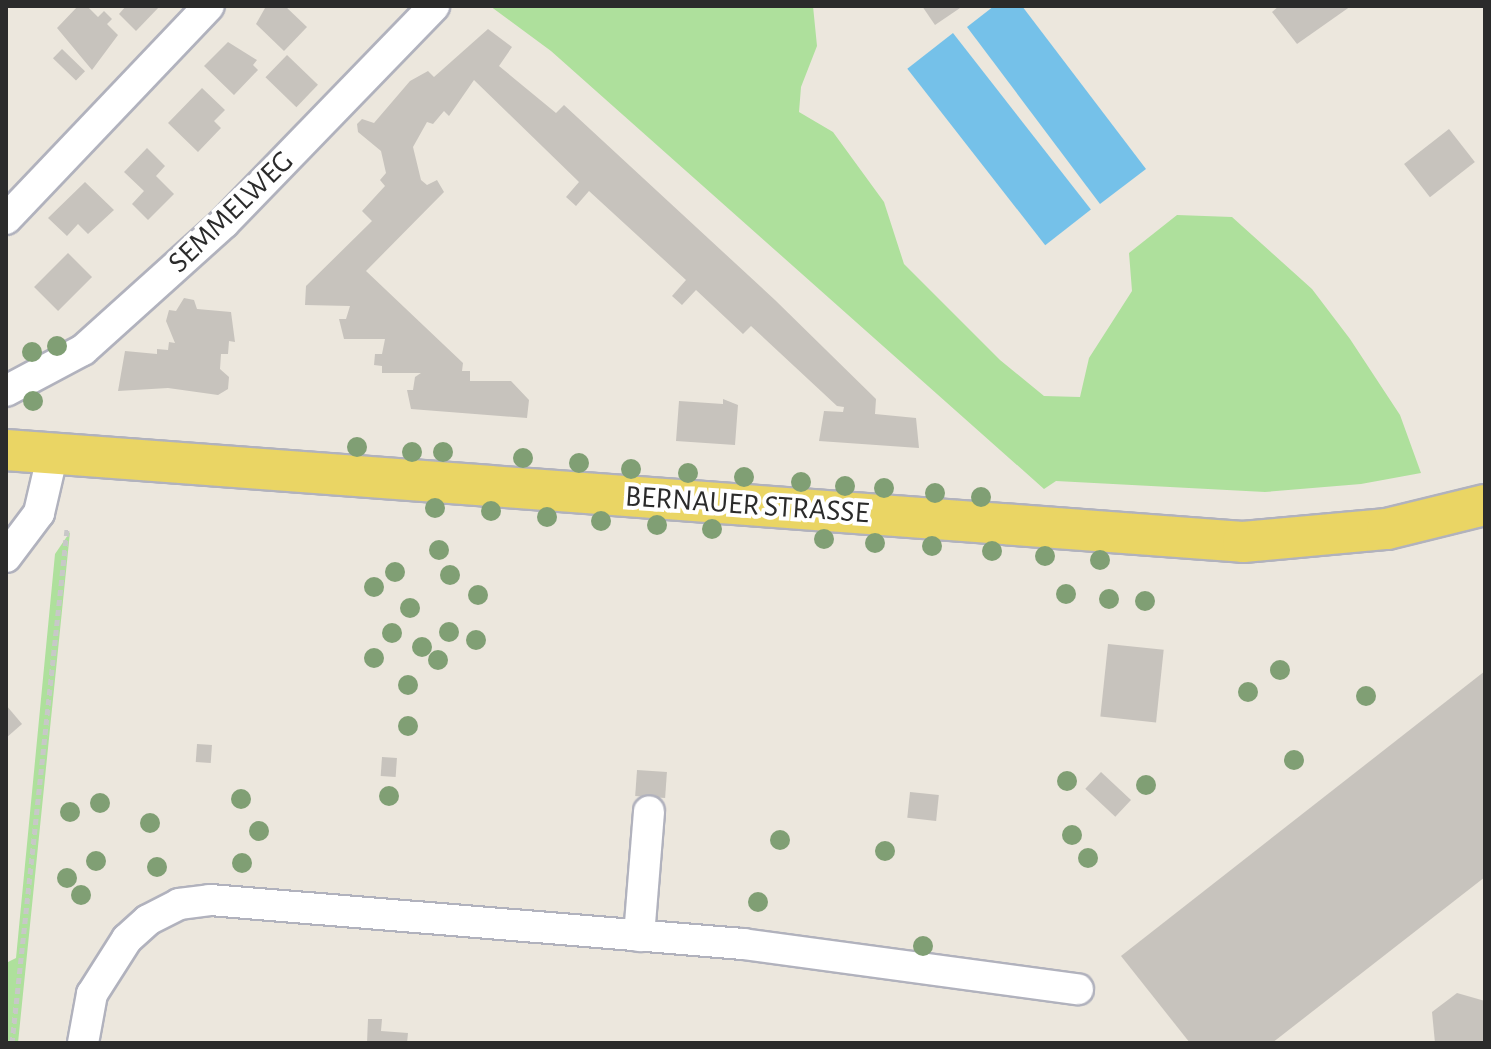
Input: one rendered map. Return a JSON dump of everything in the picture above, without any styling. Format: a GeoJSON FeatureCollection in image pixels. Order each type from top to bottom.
{"type":"FeatureCollection","features":[{"type":"Feature","properties":{"kind":"main road","name":"BERNAUER STRASSE"},"geometry":{"type":"LineString","coordinates":[[6,450],[1243,542],[1387,529],[1485,505]]}},
{"type":"Feature","properties":{"kind":"street"},"geometry":{"type":"LineString","coordinates":[[6,219],[209,6]]}},
{"type":"Feature","properties":{"kind":"street","name":"SEMMELWEG"},"geometry":{"type":"LineString","coordinates":[[6,391],[83,350],[224,223],[434,6]]}},
{"type":"Feature","properties":{"kind":"street"},"geometry":{"type":"LineString","coordinates":[[6,557],[39,513],[53,453]]}},
{"type":"Feature","properties":{"kind":"street"},"geometry":{"type":"LineString","coordinates":[[639,936],[649,811]]}},
{"type":"Feature","properties":{"kind":"street"},"geometry":{"type":"LineString","coordinates":[[83,1043],[92,994],[107,963],[148,920],[179,904],[210,900],[639,936],[1078,989]]}},
{"type":"Feature","properties":{"kind":"path"},"geometry":{"type":"LineString","coordinates":[[12,1043],[67,529]]}},
{"type":"Feature","properties":{"kind":"green space"},"geometry":{"type":"Polygon","coordinates":[[[490,6],[813,6],[817,46],[801,87],[799,112],[833,132],[884,202],[904,264],[1000,360],[1044,396],[1080,397],[1089,358],[1132,291],[1129,253],[1177,215],[1232,217],[1312,289],[1350,339],[1400,415],[1421,473],[1361,484],[1265,492],[1056,481],[1044,489],[551,51],[490,6]]]}},
{"type":"Feature","properties":{"kind":"green space"},"geometry":{"type":"Polygon","coordinates":[[[70,532],[18,1043],[6,1043],[6,963],[16,958],[55,554],[70,532]]]}},
{"type":"Feature","properties":{"kind":"water"},"geometry":{"type":"Polygon","coordinates":[[[994,6],[1022,6],[1146,169],[1100,204],[967,27],[994,6]]]}},
{"type":"Feature","properties":{"kind":"water"},"geometry":{"type":"Polygon","coordinates":[[[953,33],[1091,210],[1045,245],[907,69],[953,33]]]}},
{"type":"Feature","properties":{"kind":"building"},"geometry":{"type":"Polygon","coordinates":[[[78,6],[87,6],[98,17],[104,11],[112,19],[107,24],[118,35],[92,70],[57,28],[78,6]]]}},
{"type":"Feature","properties":{"kind":"building"},"geometry":{"type":"Polygon","coordinates":[[[126,6],[160,6],[136,31],[119,14],[126,6]]]}},
{"type":"Feature","properties":{"kind":"building"},"geometry":{"type":"Polygon","coordinates":[[[285,6],[307,27],[284,51],[256,24],[265,8],[285,6]]]}},
{"type":"Feature","properties":{"kind":"building"},"geometry":{"type":"Polygon","coordinates":[[[922,6],[963,6],[935,25],[922,6]]]}},
{"type":"Feature","properties":{"kind":"building"},"geometry":{"type":"Polygon","coordinates":[[[1279,6],[1351,6],[1297,44],[1272,12],[1279,6]]]}},
{"type":"Feature","properties":{"kind":"building"},"geometry":{"type":"Polygon","coordinates":[[[488,29],[512,47],[499,66],[556,113],[564,105],[775,300],[876,399],[875,414],[916,418],[919,448],[819,441],[824,411],[843,412],[844,407],[837,406],[751,326],[743,334],[696,290],[682,305],[672,296],[686,280],[589,191],[576,206],[566,197],[579,182],[474,80],[449,116],[444,111],[433,124],[427,122],[413,147],[421,180],[427,185],[437,180],[444,192],[366,271],[463,363],[462,371],[470,371],[470,381],[511,381],[529,400],[527,418],[411,409],[407,390],[413,390],[415,377],[421,373],[382,373],[382,366],[374,365],[375,354],[382,354],[385,339],[344,339],[339,319],[346,319],[350,306],[305,305],[306,286],[372,221],[362,211],[385,186],[380,180],[386,173],[381,151],[358,132],[357,124],[362,119],[374,123],[410,81],[428,71],[434,77],[488,29]]]}},
{"type":"Feature","properties":{"kind":"building"},"geometry":{"type":"Polygon","coordinates":[[[228,42],[257,60],[253,65],[258,70],[234,95],[204,66],[228,42]]]}},
{"type":"Feature","properties":{"kind":"building"},"geometry":{"type":"Polygon","coordinates":[[[62,49],[85,71],[76,81],[53,58],[62,49]]]}},
{"type":"Feature","properties":{"kind":"building"},"geometry":{"type":"Polygon","coordinates":[[[287,55],[318,85],[296,107],[265,77],[287,55]]]}},
{"type":"Feature","properties":{"kind":"building"},"geometry":{"type":"Polygon","coordinates":[[[202,88],[225,110],[214,121],[221,128],[198,152],[168,123],[202,88]]]}},
{"type":"Feature","properties":{"kind":"building"},"geometry":{"type":"Polygon","coordinates":[[[1449,129],[1475,162],[1430,197],[1404,164],[1449,129]]]}},
{"type":"Feature","properties":{"kind":"building"},"geometry":{"type":"Polygon","coordinates":[[[147,148],[165,166],[156,176],[174,194],[148,220],[132,204],[144,191],[124,172],[147,148]]]}},
{"type":"Feature","properties":{"kind":"building"},"geometry":{"type":"Polygon","coordinates":[[[85,182],[114,210],[88,234],[78,224],[67,236],[48,218],[85,182]]]}},
{"type":"Feature","properties":{"kind":"building"},"geometry":{"type":"Polygon","coordinates":[[[68,253],[92,277],[58,311],[34,287],[68,253]]]}},
{"type":"Feature","properties":{"kind":"building"},"geometry":{"type":"Polygon","coordinates":[[[184,298],[194,300],[197,309],[231,312],[235,342],[229,341],[228,354],[221,354],[220,369],[229,377],[228,389],[218,395],[168,388],[118,391],[125,351],[157,354],[157,349],[168,350],[169,342],[175,343],[166,321],[169,310],[176,311],[184,298]]]}},
{"type":"Feature","properties":{"kind":"building"},"geometry":{"type":"Polygon","coordinates":[[[723,399],[738,405],[735,445],[676,441],[679,401],[723,404],[723,399]]]}},
{"type":"Feature","properties":{"kind":"building"},"geometry":{"type":"Polygon","coordinates":[[[1108,644],[1164,650],[1156,722],[1100,717],[1108,644]]]}},
{"type":"Feature","properties":{"kind":"building"},"geometry":{"type":"Polygon","coordinates":[[[1485,671],[1485,877],[1272,1043],[1190,1043],[1121,956],[1485,671]]]}},
{"type":"Feature","properties":{"kind":"building"},"geometry":{"type":"Polygon","coordinates":[[[6,705],[22,724],[6,738],[6,705]]]}},
{"type":"Feature","properties":{"kind":"building"},"geometry":{"type":"Polygon","coordinates":[[[197,744],[212,745],[211,763],[196,762],[197,744]]]}},
{"type":"Feature","properties":{"kind":"building"},"geometry":{"type":"Polygon","coordinates":[[[382,757],[397,758],[396,777],[381,776],[382,757]]]}},
{"type":"Feature","properties":{"kind":"building"},"geometry":{"type":"Polygon","coordinates":[[[637,770],[667,772],[665,798],[635,796],[637,770]]]}},
{"type":"Feature","properties":{"kind":"building"},"geometry":{"type":"Polygon","coordinates":[[[1101,772],[1131,800],[1115,817],[1085,789],[1101,772]]]}},
{"type":"Feature","properties":{"kind":"building"},"geometry":{"type":"Polygon","coordinates":[[[910,792],[939,795],[936,821],[907,818],[910,792]]]}},
{"type":"Feature","properties":{"kind":"building"},"geometry":{"type":"Polygon","coordinates":[[[1457,993],[1485,1001],[1485,1043],[1435,1043],[1432,1012],[1457,993]]]}},
{"type":"Feature","properties":{"kind":"building"},"geometry":{"type":"Polygon","coordinates":[[[368,1019],[382,1019],[381,1031],[408,1033],[407,1043],[367,1043],[368,1019]]]}}]}
